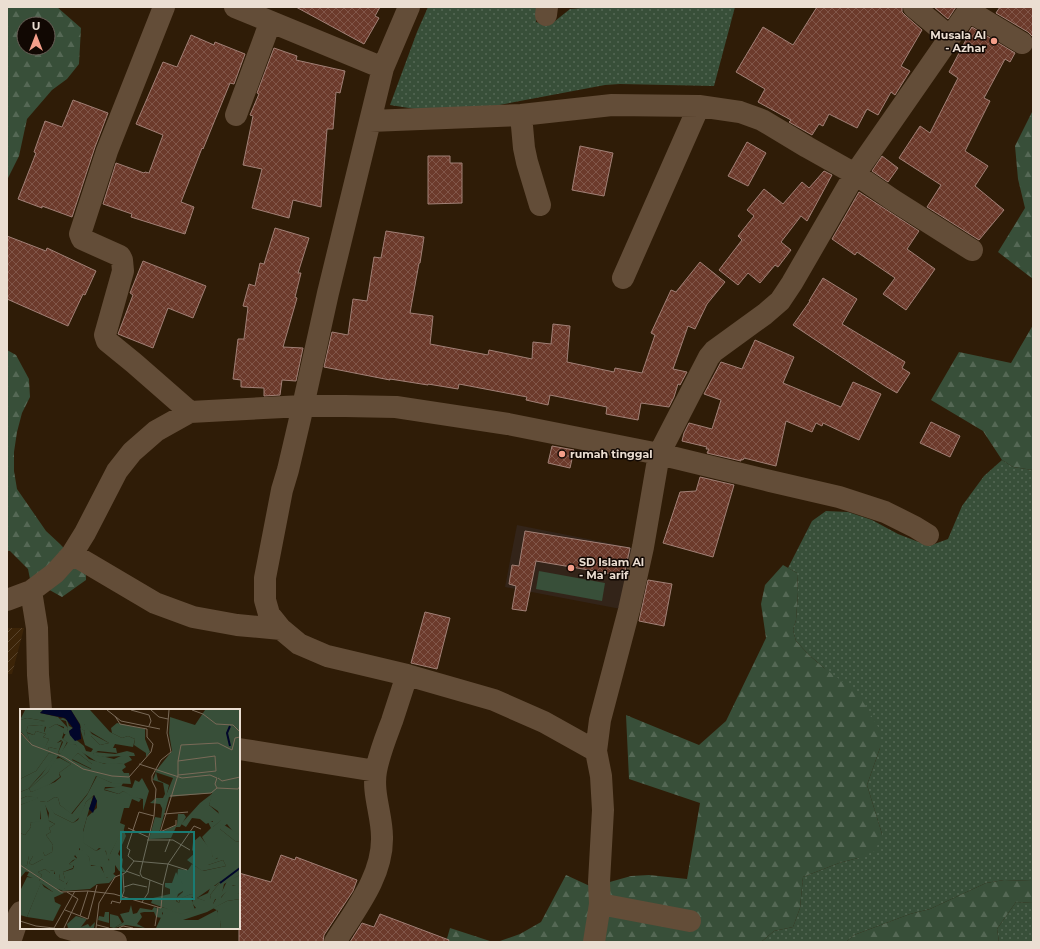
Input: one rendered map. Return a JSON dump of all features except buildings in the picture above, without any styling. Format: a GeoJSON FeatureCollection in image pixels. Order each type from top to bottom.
{"type":"FeatureCollection","features":[{"type":"Feature","properties":{"kind":"street"},"geometry":{"type":"LineString","coordinates":[[164,7],[107,151],[80,234],[82,239],[120,256],[122,260],[123,271],[105,335],[107,342],[134,363],[190,412]]}},
{"type":"Feature","properties":{"kind":"street"},"geometry":{"type":"LineString","coordinates":[[235,7],[383,68]]}},
{"type":"Feature","properties":{"kind":"street"},"geometry":{"type":"LineString","coordinates":[[409,7],[383,68],[370,121],[282,490],[264,578],[264,600],[269,614],[281,629],[299,644],[327,656],[407,675],[494,700],[544,722],[596,751]]}},
{"type":"Feature","properties":{"kind":"street"},"geometry":{"type":"LineString","coordinates":[[914,7],[950,37]]}},
{"type":"Feature","properties":{"kind":"street"},"geometry":{"type":"LineString","coordinates":[[594,942],[600,904],[599,882],[604,810],[601,776],[596,751],[600,720],[629,610],[643,547],[659,454],[709,357],[714,351],[765,314],[780,301],[855,174],[970,9],[1022,43]]}},
{"type":"Feature","properties":{"kind":"street"},"geometry":{"type":"LineString","coordinates":[[236,115],[270,22]]}},
{"type":"Feature","properties":{"kind":"street"},"geometry":{"type":"LineString","coordinates":[[370,121],[521,115],[612,105],[699,106],[740,112],[762,120],[855,174],[972,250]]}},
{"type":"Feature","properties":{"kind":"street"},"geometry":{"type":"LineString","coordinates":[[623,278],[699,106]]}},
{"type":"Feature","properties":{"kind":"street"},"geometry":{"type":"LineString","coordinates":[[521,115],[526,162],[540,205]]}},
{"type":"Feature","properties":{"kind":"street"},"geometry":{"type":"LineString","coordinates":[[7,600],[31,591],[55,573],[72,554],[85,533],[116,471],[132,452],[156,431],[190,412],[303,406],[344,406],[396,408],[508,424],[659,454],[839,497],[885,512],[928,535]]}},
{"type":"Feature","properties":{"kind":"street"},"geometry":{"type":"LineString","coordinates":[[72,554],[155,603],[193,617],[237,625],[281,629]]}},
{"type":"Feature","properties":{"kind":"street"},"geometry":{"type":"LineString","coordinates":[[31,591],[37,628],[38,675],[41,709]]}},
{"type":"Feature","properties":{"kind":"street"},"geometry":{"type":"LineString","coordinates":[[336,942],[372,880],[378,865],[382,838],[375,782],[376,771],[379,756],[407,675]]}},
{"type":"Feature","properties":{"kind":"street"},"geometry":{"type":"LineString","coordinates":[[240,749],[376,771]]}},
{"type":"Feature","properties":{"kind":"street"},"geometry":{"type":"LineString","coordinates":[[600,904],[690,921]]}},
{"type":"Feature","properties":{"kind":"street"},"geometry":{"type":"LineString","coordinates":[[10,942],[17,914]]}},
{"type":"Feature","properties":{"kind":"street"},"geometry":{"type":"LineString","coordinates":[[68,929],[116,942]]}},
{"type":"Feature","properties":{"kind":"shaded area","name":"SD Islam Al - Ma' arif"},"geometry":{"type":"Polygon","coordinates":[[[517,525],[638,549],[626,610],[505,587],[517,525]]]}},
{"type":"Feature","properties":{"kind":"shaded area"},"geometry":{"type":"Polygon","coordinates":[[[7,628],[24,628],[12,674],[7,674],[7,628]]]}},
{"type":"Feature","properties":{"kind":"green space"},"geometry":{"type":"Polygon","coordinates":[[[7,7],[57,7],[81,28],[79,64],[67,79],[52,90],[27,119],[19,156],[7,180],[7,7]]]}},
{"type":"Feature","properties":{"kind":"green space"},"geometry":{"type":"Polygon","coordinates":[[[428,7],[537,7],[536,22],[545,24],[555,21],[570,9],[595,7],[735,7],[714,86],[620,84],[605,85],[494,106],[415,109],[390,105],[417,32],[428,7]]]}},
{"type":"Feature","properties":{"kind":"green space"},"geometry":{"type":"Polygon","coordinates":[[[1033,110],[1033,279],[998,252],[1025,208],[1018,179],[1015,146],[1033,110]]]}},
{"type":"Feature","properties":{"kind":"green space"},"geometry":{"type":"Polygon","coordinates":[[[1033,325],[1033,470],[1013,467],[1002,460],[983,431],[931,400],[959,352],[1011,363],[1033,325]]]}},
{"type":"Feature","properties":{"kind":"green space"},"geometry":{"type":"Polygon","coordinates":[[[7,350],[16,355],[29,379],[30,397],[22,413],[14,452],[14,471],[17,489],[46,531],[86,571],[86,580],[62,597],[30,579],[28,569],[10,551],[7,551],[7,350]]]}},
{"type":"Feature","properties":{"kind":"green space"},"geometry":{"type":"Polygon","coordinates":[[[1002,460],[1013,467],[1033,470],[1033,881],[1004,880],[986,883],[930,909],[910,914],[854,935],[846,942],[761,942],[774,931],[793,927],[800,908],[803,877],[839,863],[858,858],[882,834],[867,785],[880,748],[824,668],[796,641],[793,630],[796,620],[798,592],[797,573],[788,568],[812,521],[826,511],[848,512],[872,520],[898,534],[929,546],[948,539],[962,506],[984,476],[1002,460]]]}},
{"type":"Feature","properties":{"kind":"green space"},"geometry":{"type":"Polygon","coordinates":[[[783,565],[797,573],[798,592],[796,620],[793,630],[796,641],[824,668],[857,692],[880,730],[880,748],[867,785],[882,834],[875,851],[803,877],[800,908],[793,927],[774,931],[761,942],[497,942],[520,934],[541,922],[566,875],[592,887],[631,876],[649,875],[687,879],[700,803],[629,779],[626,715],[699,745],[726,721],[766,638],[761,604],[765,585],[783,565]]]}},
{"type":"Feature","properties":{"kind":"green space"},"geometry":{"type":"Polygon","coordinates":[[[539,571],[605,583],[602,601],[536,589],[539,571]]]}},
{"type":"Feature","properties":{"kind":"green space"},"geometry":{"type":"Polygon","coordinates":[[[1004,880],[1033,881],[1033,903],[1016,902],[997,929],[999,942],[846,942],[854,935],[910,914],[930,909],[986,883],[1004,880]]]}},
{"type":"Feature","properties":{"kind":"green space"},"geometry":{"type":"Polygon","coordinates":[[[1016,902],[1033,903],[1033,942],[999,942],[997,929],[1016,902]]]}},
{"type":"Feature","properties":{"kind":"green space"},"geometry":{"type":"Polygon","coordinates":[[[450,928],[493,942],[446,942],[450,928]]]}},
{"type":"Feature","properties":{"kind":"place","name":"Musala Al - Azhar"},"geometry":{"type":"Point","coordinates":[994,41]}},
{"type":"Feature","properties":{"kind":"place","name":"rumah tinggal"},"geometry":{"type":"Point","coordinates":[562,454]}},
{"type":"Feature","properties":{"kind":"place","name":"SD Islam Al - Ma' arif"},"geometry":{"type":"Point","coordinates":[571,568]}}]}
